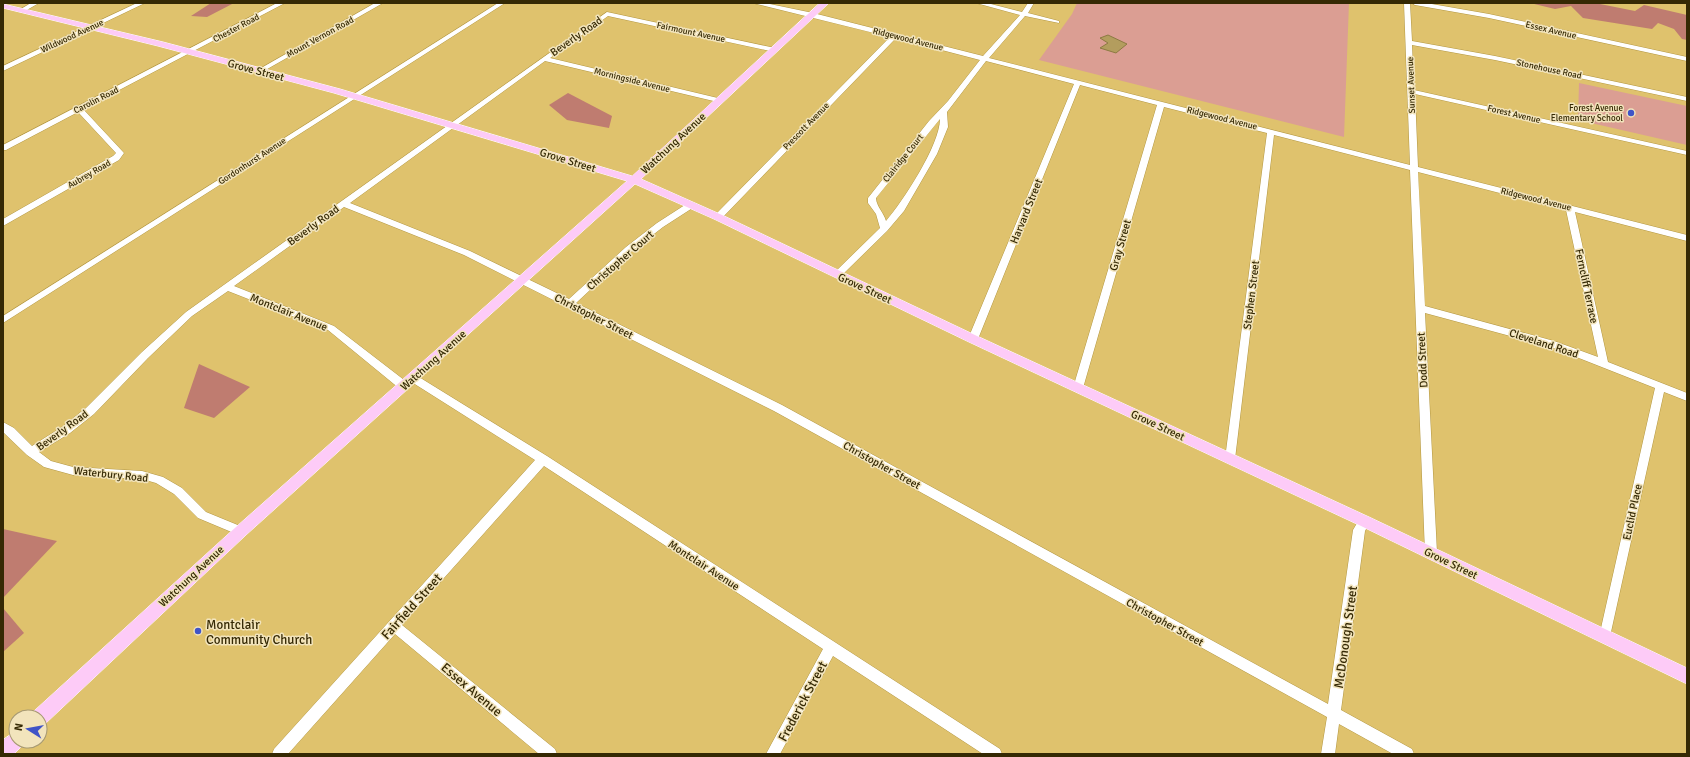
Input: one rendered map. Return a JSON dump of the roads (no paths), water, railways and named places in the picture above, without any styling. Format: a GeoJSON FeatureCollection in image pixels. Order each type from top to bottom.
{"type":"FeatureCollection","features":[{"type":"Feature","properties":{"kind":"main road","name":"Watchung Avenue"},"geometry":{"type":"LineString","coordinates":[[48,710],[241,531],[634,180],[825,3]]}},
{"type":"Feature","properties":{"kind":"main road","name":"Grove Street"},"geometry":{"type":"LineString","coordinates":[[3,6],[189,52],[353,96],[634,180],[718,217],[837,275],[1364,521],[1687,676]]}},
{"type":"Feature","properties":{"kind":"street"},"geometry":{"type":"LineString","coordinates":[[23,10],[36,3]]}},
{"type":"Feature","properties":{"kind":"street","name":"Wildwood Avenue"},"geometry":{"type":"LineString","coordinates":[[3,69],[142,3]]}},
{"type":"Feature","properties":{"kind":"street","name":"Chester Road"},"geometry":{"type":"LineString","coordinates":[[189,52],[282,3]]}},
{"type":"Feature","properties":{"kind":"street","name":"Mount Vernon Road"},"geometry":{"type":"LineString","coordinates":[[260,71],[380,3]]}},
{"type":"Feature","properties":{"kind":"street","name":"Gordonhurst Avenue"},"geometry":{"type":"LineString","coordinates":[[3,320],[353,96],[502,3]]}},
{"type":"Feature","properties":{"kind":"street","name":"Ridgewood Avenue"},"geometry":{"type":"LineString","coordinates":[[756,3],[895,35],[1687,238]]}},
{"type":"Feature","properties":{"kind":"street"},"geometry":{"type":"LineString","coordinates":[[979,3],[1057,22]]}},
{"type":"Feature","properties":{"kind":"street","name":"Clairidge Court"},"geometry":{"type":"LineString","coordinates":[[884,229],[880,214],[872,198],[932,123],[944,112],[985,58],[1024,14],[1031,3]]}},
{"type":"Feature","properties":{"kind":"street","name":"Sunset Avenue"},"geometry":{"type":"LineString","coordinates":[[1407,3],[1414,167]]}},
{"type":"Feature","properties":{"kind":"street","name":"Essex Avenue"},"geometry":{"type":"LineString","coordinates":[[1415,3],[1489,16],[1687,59]]}},
{"type":"Feature","properties":{"kind":"street","name":"Fairmount Avenue"},"geometry":{"type":"LineString","coordinates":[[607,14],[775,50]]}},
{"type":"Feature","properties":{"kind":"street","name":"Beverly Road"},"geometry":{"type":"LineString","coordinates":[[31,452],[66,430],[90,411],[145,355],[189,314],[607,14]]}},
{"type":"Feature","properties":{"kind":"street","name":"Prescott Avenue"},"geometry":{"type":"LineString","coordinates":[[718,217],[895,35]]}},
{"type":"Feature","properties":{"kind":"street","name":"Stonehouse Road"},"geometry":{"type":"LineString","coordinates":[[1409,42],[1494,58],[1687,100]]}},
{"type":"Feature","properties":{"kind":"street","name":"Carolin Road"},"geometry":{"type":"LineString","coordinates":[[3,148],[189,52]]}},
{"type":"Feature","properties":{"kind":"street","name":"Morningside Avenue"},"geometry":{"type":"LineString","coordinates":[[544,59],[719,101]]}},
{"type":"Feature","properties":{"kind":"street","name":"Harvard Street"},"geometry":{"type":"LineString","coordinates":[[973,339],[1078,82]]}},
{"type":"Feature","properties":{"kind":"street","name":"Forest Avenue"},"geometry":{"type":"LineString","coordinates":[[1411,91],[1687,153]]}},
{"type":"Feature","properties":{"kind":"street","name":"Gray Street"},"geometry":{"type":"LineString","coordinates":[[1078,388],[1161,103]]}},
{"type":"Feature","properties":{"kind":"street","name":"Aubrey Road"},"geometry":{"type":"LineString","coordinates":[[3,223],[116,158],[120,153],[79,109]]}},
{"type":"Feature","properties":{"kind":"street","name":"Clairidge Court"},"geometry":{"type":"LineString","coordinates":[[837,275],[884,229],[901,209],[933,154],[944,128],[944,112]]}},
{"type":"Feature","properties":{"kind":"street","name":"Stephen Street"},"geometry":{"type":"LineString","coordinates":[[1230,459],[1271,131]]}},
{"type":"Feature","properties":{"kind":"street","name":"Dodd Street"},"geometry":{"type":"LineString","coordinates":[[1414,167],[1431,553]]}},
{"type":"Feature","properties":{"kind":"street","name":"Christopher Street"},"geometry":{"type":"LineString","coordinates":[[343,203],[467,253],[778,408],[1407,754]]}},
{"type":"Feature","properties":{"kind":"street","name":"Christopher Court"},"geometry":{"type":"LineString","coordinates":[[570,304],[628,249],[660,225],[691,205]]}},
{"type":"Feature","properties":{"kind":"street","name":"Ferncliff Terrace"},"geometry":{"type":"LineString","coordinates":[[1570,207],[1604,364]]}},
{"type":"Feature","properties":{"kind":"street"},"geometry":{"type":"LineString","coordinates":[[876,208],[888,211],[901,209]]}},
{"type":"Feature","properties":{"kind":"street","name":"Montclair Avenue"},"geometry":{"type":"LineString","coordinates":[[227,287],[331,328],[409,382],[543,459],[830,648],[995,754]]}},
{"type":"Feature","properties":{"kind":"street","name":"Cleveland Road"},"geometry":{"type":"LineString","coordinates":[[1420,308],[1554,344],[1687,397]]}},
{"type":"Feature","properties":{"kind":"street","name":"Euclid Place"},"geometry":{"type":"LineString","coordinates":[[1605,637],[1660,386]]}},
{"type":"Feature","properties":{"kind":"street","name":"Waterbury Road"},"geometry":{"type":"LineString","coordinates":[[3,426],[31,452],[48,464],[73,471],[142,475],[159,480],[178,491],[202,516],[241,531]]}},
{"type":"Feature","properties":{"kind":"street","name":"Fairfield Street"},"geometry":{"type":"LineString","coordinates":[[279,754],[543,459]]}},
{"type":"Feature","properties":{"kind":"street","name":"McDonough Street"},"geometry":{"type":"LineString","coordinates":[[1328,754],[1359,530],[1364,521]]}},
{"type":"Feature","properties":{"kind":"street","name":"Essex Avenue"},"geometry":{"type":"LineString","coordinates":[[393,625],[542,751]]}},
{"type":"Feature","properties":{"kind":"street","name":"Frederick Street"},"geometry":{"type":"LineString","coordinates":[[774,754],[830,648]]}},
{"type":"Feature","properties":{"kind":"place","name":"Forest Avenue Elementary School"},"geometry":{"type":"Point","coordinates":[1631,113]}},
{"type":"Feature","properties":{"kind":"place","name":"Montclair Community Church"},"geometry":{"type":"Point","coordinates":[198,631]}}]}
